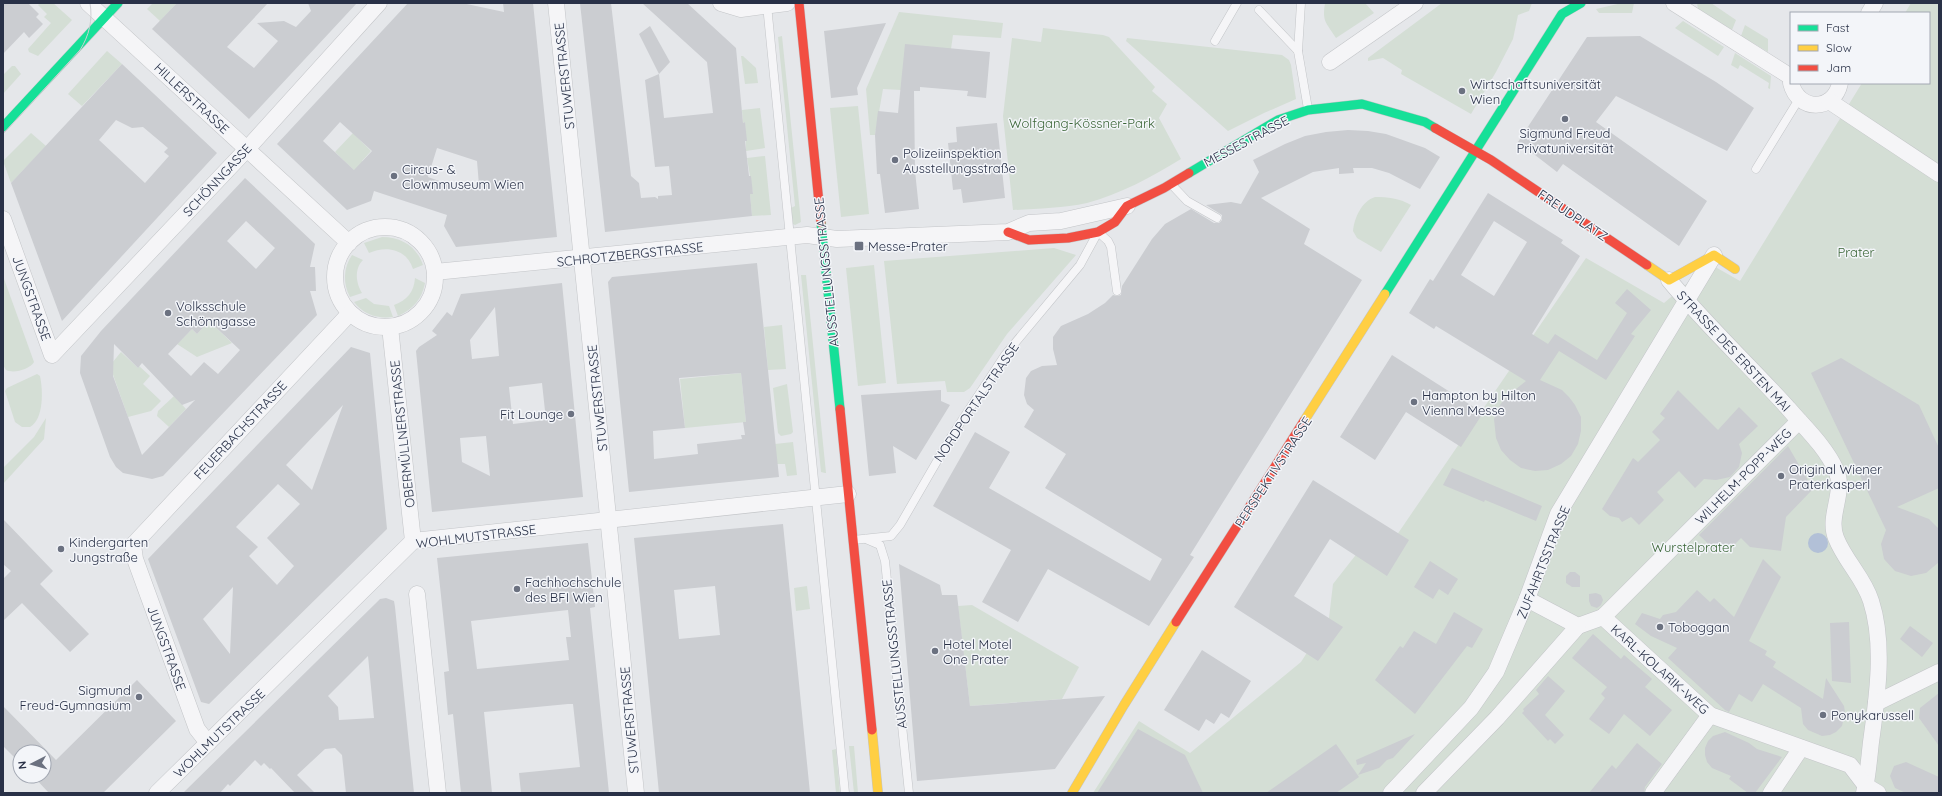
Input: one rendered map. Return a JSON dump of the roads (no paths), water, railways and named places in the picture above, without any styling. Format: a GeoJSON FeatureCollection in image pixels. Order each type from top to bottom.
{"type":"FeatureCollection","features":[{"type":"Feature","properties":{"kind":"street","name":"HILLERSTRASSE"},"geometry":{"type":"LineString","coordinates":[[88,3],[349,242]]}},
{"type":"Feature","properties":{"kind":"street"},"geometry":{"type":"LineString","coordinates":[[3,127],[118,3]]}},
{"type":"Feature","properties":{"kind":"street","name":"SCHÖNNGASSE"},"geometry":{"type":"LineString","coordinates":[[52,355],[247,148],[379,3]]}},
{"type":"Feature","properties":{"kind":"street","name":"STUWERSTRASSE"},"geometry":{"type":"LineString","coordinates":[[556,3],[610,520],[636,793]]}},
{"type":"Feature","properties":{"kind":"street"},"geometry":{"type":"LineString","coordinates":[[721,3],[741,9],[786,3]]}},
{"type":"Feature","properties":{"kind":"street","name":"AUSSTELLUNGSSTRASSE"},"geometry":{"type":"LineString","coordinates":[[799,3],[820,215],[824,236],[825,265],[878,793]]}},
{"type":"Feature","properties":{"kind":"street"},"geometry":{"type":"LineString","coordinates":[[1330,62],[1416,3]]}},
{"type":"Feature","properties":{"kind":"street","name":"PERSPEKTIVSTRASSE"},"geometry":{"type":"LineString","coordinates":[[1072,793],[1124,705],[1476,152],[1562,14],[1581,3]]}},
{"type":"Feature","properties":{"kind":"street"},"geometry":{"type":"LineString","coordinates":[[1674,3],[1790,76]]}},
{"type":"Feature","properties":{"kind":"street"},"geometry":{"type":"LineString","coordinates":[[1870,12],[1875,3]]}},
{"type":"Feature","properties":{"kind":"street"},"geometry":{"type":"LineString","coordinates":[[1791,84],[1799,99],[1816,105],[1829,101],[1838,90],[1840,84]]}},
{"type":"Feature","properties":{"kind":"street"},"geometry":{"type":"LineString","coordinates":[[1829,101],[1939,174]]}},
{"type":"Feature","properties":{"kind":"street","name":"MESSESTRASSE"},"geometry":{"type":"LineString","coordinates":[[1008,232],[1029,240],[1068,238],[1098,232],[1115,222],[1127,206],[1171,184],[1278,120],[1308,110],[1362,104],[1425,122],[1476,152]]}},
{"type":"Feature","properties":{"kind":"street","name":"FREUDPLATZ"},"geometry":{"type":"LineString","coordinates":[[1476,152],[1491,160],[1669,280]]}},
{"type":"Feature","properties":{"kind":"street"},"geometry":{"type":"LineString","coordinates":[[1008,232],[1029,223],[1061,221],[1127,206]]}},
{"type":"Feature","properties":{"kind":"street","name":"JUNGSTRASSE"},"geometry":{"type":"LineString","coordinates":[[3,219],[52,355]]}},
{"type":"Feature","properties":{"kind":"street"},"geometry":{"type":"LineString","coordinates":[[388,227],[407,231],[422,242],[433,262],[435,272],[433,292],[422,312],[408,322],[390,327],[370,325],[350,313],[340,298],[335,279],[338,260],[349,242],[357,235],[370,229],[388,227]]}},
{"type":"Feature","properties":{"kind":"street","name":"SCHROTZBERGSTRASSE"},"geometry":{"type":"LineString","coordinates":[[435,272],[582,259],[807,235],[824,236],[837,239],[1008,232]]}},
{"type":"Feature","properties":{"kind":"street"},"geometry":{"type":"LineString","coordinates":[[1669,280],[1714,255],[1734,269]]}},
{"type":"Feature","properties":{"kind":"street","name":"ZUFAHRTSSTRASSE"},"geometry":{"type":"LineString","coordinates":[[1391,793],[1475,702],[1496,672],[1527,599],[1558,514],[1714,255]]}},
{"type":"Feature","properties":{"kind":"street","name":"STRASSE DES ERSTEN MAI"},"geometry":{"type":"LineString","coordinates":[[1669,280],[1825,450],[1837,472],[1838,495],[1834,527],[1835,536],[1840,547],[1865,586],[1871,601],[1878,644],[1876,703]]}},
{"type":"Feature","properties":{"kind":"street","name":"FEUERBACHSTRASSE"},"geometry":{"type":"LineString","coordinates":[[132,549],[136,541],[350,313]]}},
{"type":"Feature","properties":{"kind":"street","name":"OBERMÜLLNERSTRASSE"},"geometry":{"type":"LineString","coordinates":[[390,327],[413,541]]}},
{"type":"Feature","properties":{"kind":"street","name":"WILHELM-POPP-WEG"},"geometry":{"type":"LineString","coordinates":[[1604,617],[1799,421]]}},
{"type":"Feature","properties":{"kind":"street","name":"WOHLMUTSTRASSE"},"geometry":{"type":"LineString","coordinates":[[157,793],[413,541],[848,494]]}},
{"type":"Feature","properties":{"kind":"street","name":"JUNGSTRASSE"},"geometry":{"type":"LineString","coordinates":[[132,549],[197,729],[208,743]]}},
{"type":"Feature","properties":{"kind":"street"},"geometry":{"type":"LineString","coordinates":[[417,594],[438,793]]}},
{"type":"Feature","properties":{"kind":"street"},"geometry":{"type":"LineString","coordinates":[[1424,793],[1497,718],[1578,626],[1527,599]]}},
{"type":"Feature","properties":{"kind":"street","name":"KARL-KOLARIK-WEG"},"geometry":{"type":"LineString","coordinates":[[1578,626],[1604,617],[1710,715],[1850,764],[1869,791]]}},
{"type":"Feature","properties":{"kind":"street"},"geometry":{"type":"LineString","coordinates":[[1869,791],[1869,757],[1876,703],[1939,672]]}},
{"type":"Feature","properties":{"kind":"street"},"geometry":{"type":"LineString","coordinates":[[1653,793],[1710,715]]}},
{"type":"Feature","properties":{"kind":"street"},"geometry":{"type":"LineString","coordinates":[[1771,793],[1801,748]]}},
{"type":"Feature","properties":{"kind":"lane"},"geometry":{"type":"LineString","coordinates":[[1214,41],[1237,3]]}},
{"type":"Feature","properties":{"kind":"lane"},"geometry":{"type":"LineString","coordinates":[[1301,3],[1298,51],[1308,110]]}},
{"type":"Feature","properties":{"kind":"lane"},"geometry":{"type":"LineString","coordinates":[[767,5],[814,497],[845,793]]}},
{"type":"Feature","properties":{"kind":"lane"},"geometry":{"type":"LineString","coordinates":[[1259,10],[1298,51]]}},
{"type":"Feature","properties":{"kind":"lane"},"geometry":{"type":"LineString","coordinates":[[1756,169],[1799,99]]}},
{"type":"Feature","properties":{"kind":"lane"},"geometry":{"type":"LineString","coordinates":[[1171,184],[1187,201],[1217,218]]}},
{"type":"Feature","properties":{"kind":"lane"},"geometry":{"type":"LineString","coordinates":[[1098,232],[1108,240],[1111,247],[1117,291]]}},
{"type":"Feature","properties":{"kind":"lane","name":"NORDPORTALSTRASSE"},"geometry":{"type":"LineString","coordinates":[[865,539],[891,536],[900,525],[951,437],[1005,355],[1080,265],[1098,232]]}},
{"type":"Feature","properties":{"kind":"lane"},"geometry":{"type":"LineString","coordinates":[[853,540],[865,539]]}},
{"type":"Feature","properties":{"kind":"lane","name":"AUSSTELLUNGSSTRASSE"},"geometry":{"type":"LineString","coordinates":[[865,539],[880,545],[885,561],[909,793]]}},
{"type":"Feature","properties":{"kind":"water"},"geometry":{"type":"Polygon","coordinates":[[[1818,533],[1825,536],[1828,543],[1825,550],[1818,553],[1811,550],[1808,543],[1811,536],[1818,533]]]}},
{"type":"Feature","properties":{"kind":"tram line"},"geometry":{"type":"LineString","coordinates":[[3,134],[80,50],[90,28],[90,3]]}},
{"type":"Feature","properties":{"kind":"place","name":"Wirtschaftsuniversität Wien"},"geometry":{"type":"Point","coordinates":[1462,91]}},
{"type":"Feature","properties":{"kind":"place","name":"Sigmund Freud Privatuniversität"},"geometry":{"type":"Point","coordinates":[1565,119]}},
{"type":"Feature","properties":{"kind":"place","name":"Polizeiinspektion Ausstellungsstraße"},"geometry":{"type":"Point","coordinates":[895,160]}},
{"type":"Feature","properties":{"kind":"place","name":"Circus- & Clownmuseum Wien"},"geometry":{"type":"Point","coordinates":[394,176]}},
{"type":"Feature","properties":{"kind":"place","name":"Messe-Prater"},"geometry":{"type":"Point","coordinates":[859,246]}},
{"type":"Feature","properties":{"kind":"place","name":"Volksschule Schönngasse"},"geometry":{"type":"Point","coordinates":[168,313]}},
{"type":"Feature","properties":{"kind":"place","name":"Hampton by Hilton Vienna Messe"},"geometry":{"type":"Point","coordinates":[1414,402]}},
{"type":"Feature","properties":{"kind":"place","name":"Fit Lounge"},"geometry":{"type":"Point","coordinates":[571,414]}},
{"type":"Feature","properties":{"kind":"place","name":"Original Wiener Praterkasperl"},"geometry":{"type":"Point","coordinates":[1781,476]}},
{"type":"Feature","properties":{"kind":"place","name":"Kindergarten Jungstraße"},"geometry":{"type":"Point","coordinates":[61,549]}},
{"type":"Feature","properties":{"kind":"place","name":"Fachhochschule des BFI Wien"},"geometry":{"type":"Point","coordinates":[517,589]}},
{"type":"Feature","properties":{"kind":"place","name":"Toboggan"},"geometry":{"type":"Point","coordinates":[1660,627]}},
{"type":"Feature","properties":{"kind":"place","name":"Hotel Motel One Prater"},"geometry":{"type":"Point","coordinates":[935,651]}},
{"type":"Feature","properties":{"kind":"place","name":"Sigmund Freud-Gymnasium"},"geometry":{"type":"Point","coordinates":[139,697]}},
{"type":"Feature","properties":{"kind":"place","name":"Ponykarussell"},"geometry":{"type":"Point","coordinates":[1823,715]}},
{"type":"Feature","properties":{"kind":"park label","name":"Wolfgang-Kössner-Park"},"geometry":{"type":"Point","coordinates":[1082,123]}},
{"type":"Feature","properties":{"kind":"park label","name":"Prater"},"geometry":{"type":"Point","coordinates":[1856,252]}},
{"type":"Feature","properties":{"kind":"park label","name":"Wurstelprater"},"geometry":{"type":"Point","coordinates":[1693,547]}}]}
